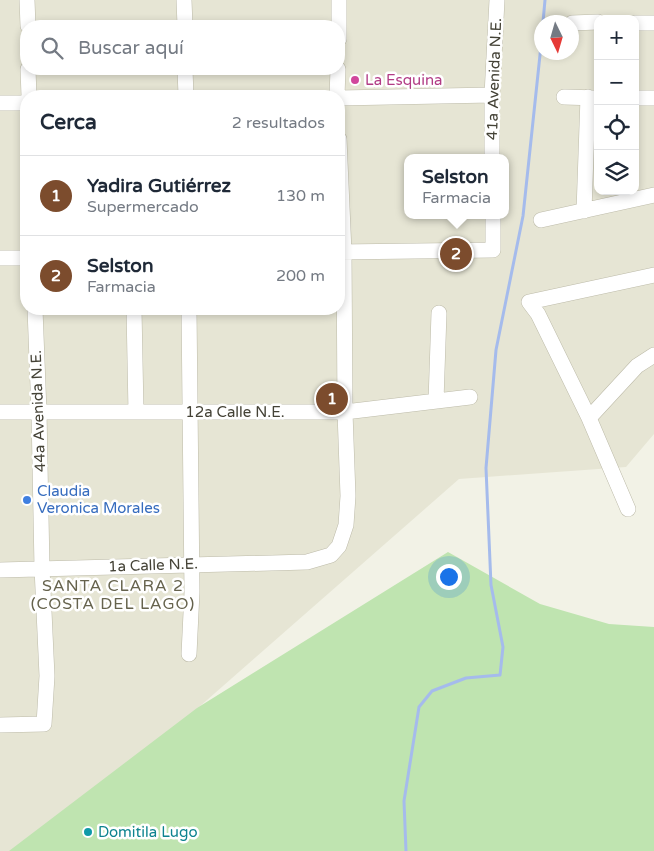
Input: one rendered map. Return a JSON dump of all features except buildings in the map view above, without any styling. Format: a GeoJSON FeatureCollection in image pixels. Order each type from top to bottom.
{"type":"FeatureCollection","features":[{"type":"Feature","properties":{"kind":"street"},"geometry":{"type":"LineString","coordinates":[[27,0],[28,20]]}},
{"type":"Feature","properties":{"kind":"street"},"geometry":{"type":"LineString","coordinates":[[184,0],[184,20]]}},
{"type":"Feature","properties":{"kind":"street"},"geometry":{"type":"LineString","coordinates":[[339,0],[339,20]]}},
{"type":"Feature","properties":{"kind":"street","name":"41a Avenida N.E."},"geometry":{"type":"LineString","coordinates":[[492,154],[492,95],[496,0]]}},
{"type":"Feature","properties":{"kind":"street"},"geometry":{"type":"LineString","coordinates":[[579,23],[594,22]]}},
{"type":"Feature","properties":{"kind":"street"},"geometry":{"type":"LineString","coordinates":[[639,23],[654,23]]}},
{"type":"Feature","properties":{"kind":"street"},"geometry":{"type":"LineString","coordinates":[[28,75],[29,90]]}},
{"type":"Feature","properties":{"kind":"street"},"geometry":{"type":"LineString","coordinates":[[185,75],[186,90]]}},
{"type":"Feature","properties":{"kind":"street"},"geometry":{"type":"LineString","coordinates":[[338,75],[338,90]]}},
{"type":"Feature","properties":{"kind":"street"},"geometry":{"type":"LineString","coordinates":[[345,97],[492,95]]}},
{"type":"Feature","properties":{"kind":"street"},"geometry":{"type":"LineString","coordinates":[[564,97],[593,98],[584,211]]}},
{"type":"Feature","properties":{"kind":"street"},"geometry":{"type":"LineString","coordinates":[[639,98],[654,98]]}},
{"type":"Feature","properties":{"kind":"street"},"geometry":{"type":"LineString","coordinates":[[0,103],[20,103]]}},
{"type":"Feature","properties":{"kind":"street"},"geometry":{"type":"LineString","coordinates":[[542,220],[654,195]]}},
{"type":"Feature","properties":{"kind":"street"},"geometry":{"type":"LineString","coordinates":[[345,252],[493,250],[493,219]]}},
{"type":"Feature","properties":{"kind":"street"},"geometry":{"type":"LineString","coordinates":[[0,258],[20,258]]}},
{"type":"Feature","properties":{"kind":"street"},"geometry":{"type":"LineString","coordinates":[[628,509],[589,418],[538,314],[529,302],[654,275]]}},
{"type":"Feature","properties":{"kind":"street"},"geometry":{"type":"LineString","coordinates":[[436,401],[439,313]]}},
{"type":"Feature","properties":{"kind":"street","name":"44a Avenida N.E."},"geometry":{"type":"LineString","coordinates":[[0,725],[44,724],[47,676],[35,315]]}},
{"type":"Feature","properties":{"kind":"street"},"geometry":{"type":"LineString","coordinates":[[134,315],[136,412]]}},
{"type":"Feature","properties":{"kind":"street"},"geometry":{"type":"LineString","coordinates":[[189,315],[190,564],[192,592],[190,654]]}},
{"type":"Feature","properties":{"kind":"street","name":"1a Calle N.E."},"geometry":{"type":"LineString","coordinates":[[0,570],[307,562],[331,555],[339,546],[346,525],[348,496],[342,315]]}},
{"type":"Feature","properties":{"kind":"street"},"geometry":{"type":"LineString","coordinates":[[589,418],[637,366],[654,355]]}},
{"type":"Feature","properties":{"kind":"street","name":"12a Calle N.E."},"geometry":{"type":"LineString","coordinates":[[0,412],[344,412],[470,397]]}},
{"type":"Feature","properties":{"kind":"shaded area"},"geometry":{"type":"Polygon","coordinates":[[[0,0],[654,0],[654,434],[626,467],[459,479],[35,851],[0,851],[0,0]]]}},
{"type":"Feature","properties":{"kind":"green space"},"geometry":{"type":"Polygon","coordinates":[[[448,552],[540,604],[609,624],[654,627],[654,851],[9,851],[197,708],[448,552]]]}},
{"type":"Feature","properties":{"kind":"waterway"},"geometry":{"type":"LineString","coordinates":[[544,15],[545,0]]}},
{"type":"Feature","properties":{"kind":"waterway"},"geometry":{"type":"LineString","coordinates":[[406,851],[404,801],[419,707],[432,691],[466,678],[500,675],[503,647],[491,585],[486,468],[496,350],[523,216],[539,60]]}},
{"type":"Feature","properties":{"kind":"place","name":"La Esquina"},"geometry":{"type":"Point","coordinates":[355,80]}},
{"type":"Feature","properties":{"kind":"place","name":"Selston"},"geometry":{"type":"Point","coordinates":[456,254]}},
{"type":"Feature","properties":{"kind":"place","name":"Yadira Gutiérrez"},"geometry":{"type":"Point","coordinates":[332,399]}},
{"type":"Feature","properties":{"kind":"place","name":"Claudia Veronica Morales"},"geometry":{"type":"Point","coordinates":[27,500]}},
{"type":"Feature","properties":{"kind":"place","name":"Domitila Lugo"},"geometry":{"type":"Point","coordinates":[88,832]}},
{"type":"Feature","properties":{"kind":"district","name":"SANTA CLARA 2 (COSTA DEL LAGO)"},"geometry":{"type":"Point","coordinates":[113,595]}}]}
